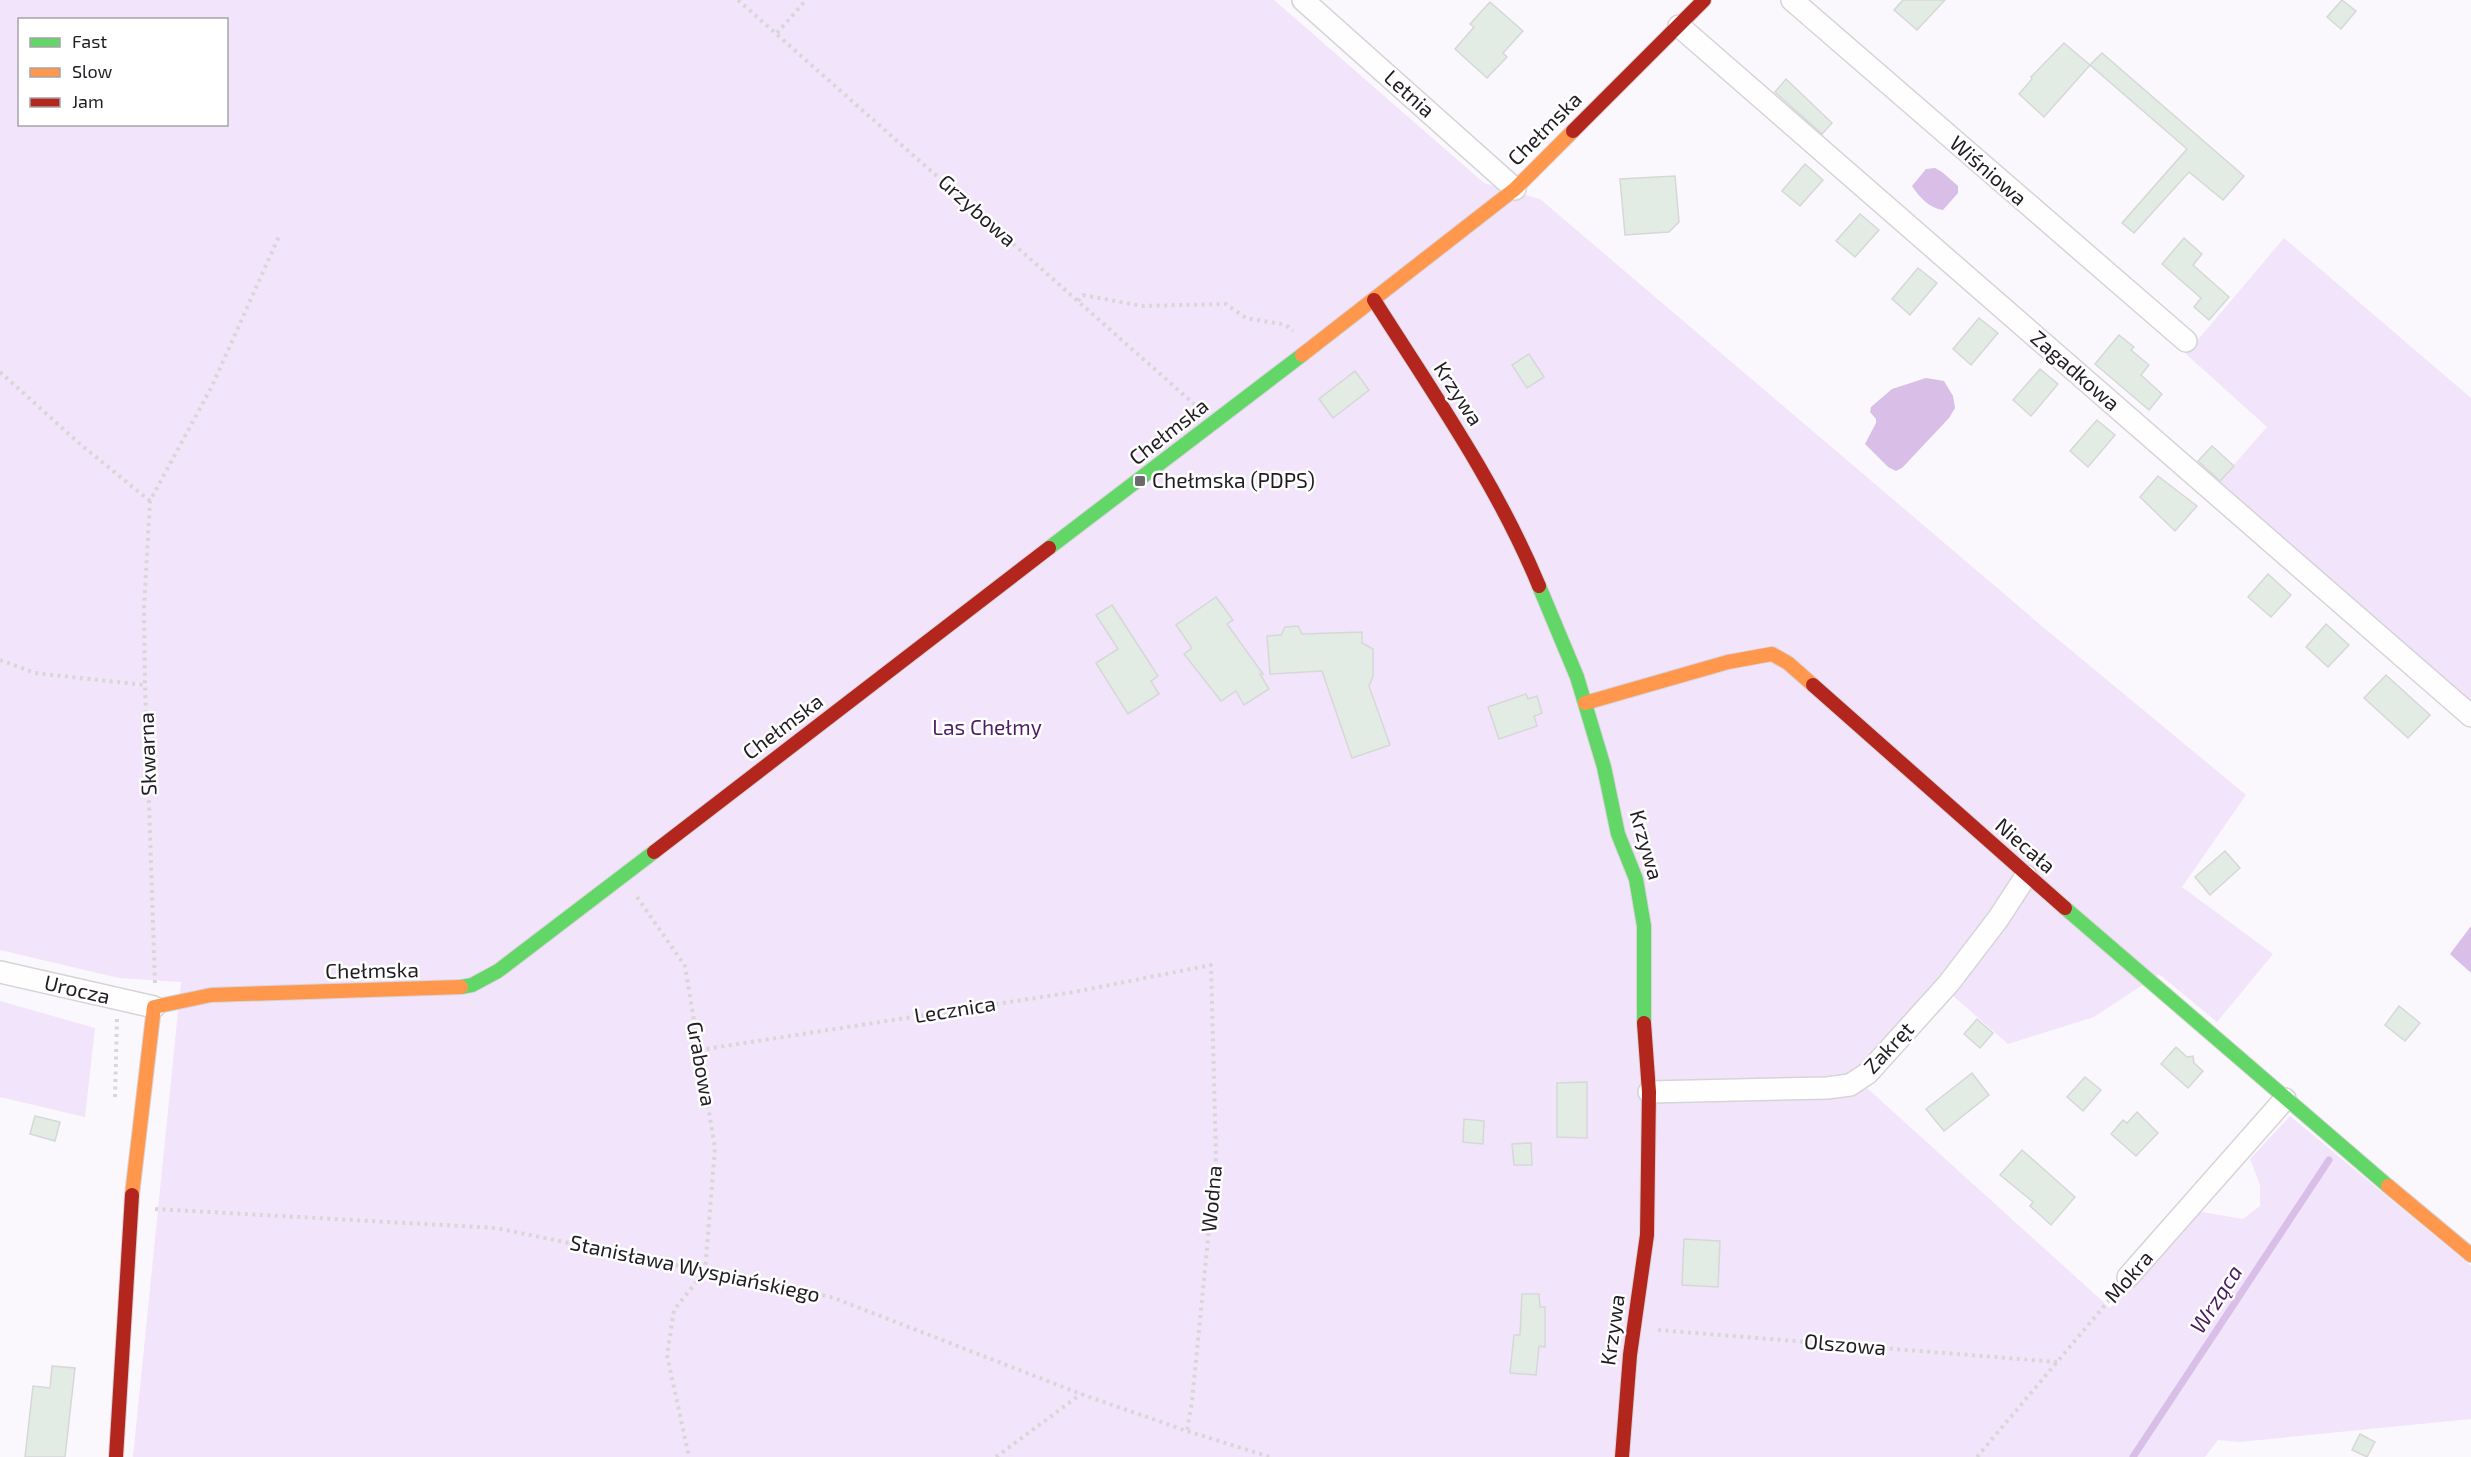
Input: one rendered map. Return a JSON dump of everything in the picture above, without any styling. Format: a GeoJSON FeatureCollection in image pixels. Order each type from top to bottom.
{"type":"FeatureCollection","features":[{"type":"Feature","properties":{"kind":"street","name":"Letnia"},"geometry":{"type":"LineString","coordinates":[[1303,0],[1515,189]]}},
{"type":"Feature","properties":{"kind":"street","name":"Chełmska"},"geometry":{"type":"LineString","coordinates":[[154,1007],[211,995],[439,990],[472,985],[506,966],[1215,423],[1515,189],[1704,0]]}},
{"type":"Feature","properties":{"kind":"street","name":"Wiśniowa"},"geometry":{"type":"LineString","coordinates":[[1792,0],[2186,341]]}},
{"type":"Feature","properties":{"kind":"street","name":"Zagadkowa"},"geometry":{"type":"LineString","coordinates":[[1679,26],[2471,716]]}},
{"type":"Feature","properties":{"kind":"street","name":"Krzywa"},"geometry":{"type":"LineString","coordinates":[[1374,300],[1468,447],[1522,545],[1557,626],[1585,703],[1604,767],[1618,834],[1635,879],[1644,926],[1643,1006],[1649,1092],[1647,1235],[1633,1328],[1622,1457]]}},
{"type":"Feature","properties":{"kind":"street","name":"Niecała"},"geometry":{"type":"LineString","coordinates":[[1585,703],[1728,662],[1772,654],[1788,663],[2026,876],[2285,1099],[2471,1255]]}},
{"type":"Feature","properties":{"kind":"street","name":"Zakręt"},"geometry":{"type":"LineString","coordinates":[[1649,1092],[1827,1088],[1850,1085],[1868,1073],[1949,983],[1998,919],[2026,876]]}},
{"type":"Feature","properties":{"kind":"street","name":"Urocza"},"geometry":{"type":"LineString","coordinates":[[0,972],[154,1007]]}},
{"type":"Feature","properties":{"kind":"street"},"geometry":{"type":"LineString","coordinates":[[116,1457],[131,1208],[154,1007]]}},
{"type":"Feature","properties":{"kind":"street","name":"Mokra"},"geometry":{"type":"LineString","coordinates":[[2128,1277],[2285,1099]]}},
{"type":"Feature","properties":{"kind":"path","name":"Grzybowa"},"geometry":{"type":"LineString","coordinates":[[738,0],[1215,423]]}},
{"type":"Feature","properties":{"kind":"path"},"geometry":{"type":"LineString","coordinates":[[777,33],[806,0]]}},
{"type":"Feature","properties":{"kind":"path"},"geometry":{"type":"LineString","coordinates":[[0,372],[80,444],[150,501],[212,386],[280,234]]}},
{"type":"Feature","properties":{"kind":"path"},"geometry":{"type":"LineString","coordinates":[[1078,301],[1083,295],[1142,306],[1226,304],[1246,318],[1286,325],[1293,331]]}},
{"type":"Feature","properties":{"kind":"path","name":"Skwarna"},"geometry":{"type":"LineString","coordinates":[[150,501],[144,608],[155,957],[154,1007]]}},
{"type":"Feature","properties":{"kind":"path"},"geometry":{"type":"LineString","coordinates":[[0,660],[35,673],[145,685]]}},
{"type":"Feature","properties":{"kind":"path","name":"Grabowa"},"geometry":{"type":"LineString","coordinates":[[622,876],[685,966],[715,1148],[705,1271]]}},
{"type":"Feature","properties":{"kind":"path","name":"Lecznica"},"geometry":{"type":"LineString","coordinates":[[699,1050],[1074,992],[1211,965]]}},
{"type":"Feature","properties":{"kind":"path","name":"Wodna"},"geometry":{"type":"LineString","coordinates":[[1187,1431],[1192,1401],[1216,1158],[1211,965]]}},
{"type":"Feature","properties":{"kind":"path","name":"Stanisława Wyspiańskiego"},"geometry":{"type":"LineString","coordinates":[[131,1208],[496,1228],[705,1271],[737,1274],[834,1298],[1082,1394],[1270,1457]]}},
{"type":"Feature","properties":{"kind":"path"},"geometry":{"type":"LineString","coordinates":[[689,1457],[667,1355],[674,1310],[705,1271]]}},
{"type":"Feature","properties":{"kind":"path","name":"Mokra"},"geometry":{"type":"LineString","coordinates":[[1977,1457],[2128,1277]]}},
{"type":"Feature","properties":{"kind":"path","name":"Olszowa"},"geometry":{"type":"LineString","coordinates":[[1633,1328],[2057,1362]]}},
{"type":"Feature","properties":{"kind":"path"},"geometry":{"type":"LineString","coordinates":[[996,1457],[1082,1394]]}},
{"type":"Feature","properties":{"kind":"green space","name":"Las Chełmy"},"geometry":{"type":"Polygon","coordinates":[[[0,0],[1274,0],[1484,183],[1540,199],[2043,627],[2246,795],[2182,887],[2273,954],[2217,1022],[2159,974],[2094,1017],[2008,1044],[1951,994],[1867,1088],[2110,1308],[2196,1211],[2243,1219],[2260,1206],[2260,1185],[2250,1159],[2290,1116],[2471,1266],[2471,1419],[2239,1442],[2218,1440],[2205,1457],[133,1457],[181,982],[119,978],[0,950],[0,0]]]}},
{"type":"Feature","properties":{"kind":"green space"},"geometry":{"type":"Polygon","coordinates":[[[2284,238],[2471,398],[2471,701],[2216,485],[2267,427],[2186,354],[2284,238]]]}},
{"type":"Feature","properties":{"kind":"green space"},"geometry":{"type":"Polygon","coordinates":[[[0,1001],[95,1028],[85,1117],[0,1097],[0,1001]]]}},
{"type":"Feature","properties":{"kind":"shaded area"},"geometry":{"type":"Polygon","coordinates":[[[1935,168],[1958,186],[1958,193],[1943,210],[1925,202],[1912,186],[1926,169],[1935,168]]]}},
{"type":"Feature","properties":{"kind":"shaded area"},"geometry":{"type":"Polygon","coordinates":[[[1926,378],[1944,381],[1953,396],[1955,408],[1949,418],[1902,468],[1896,471],[1888,467],[1865,444],[1876,423],[1876,419],[1870,412],[1871,407],[1892,389],[1926,378]]]}},
{"type":"Feature","properties":{"kind":"shaded area"},"geometry":{"type":"Polygon","coordinates":[[[2471,926],[2471,973],[2450,954],[2471,926]]]}},
{"type":"Feature","properties":{"kind":"building"},"geometry":{"type":"Polygon","coordinates":[[[1903,0],[1945,0],[1917,30],[1894,10],[1903,0]]]}},
{"type":"Feature","properties":{"kind":"building"},"geometry":{"type":"Polygon","coordinates":[[[2342,0],[2356,11],[2341,29],[2327,17],[2342,0]]]}},
{"type":"Feature","properties":{"kind":"building"},"geometry":{"type":"Polygon","coordinates":[[[1490,2],[1523,31],[1503,53],[1507,57],[1487,78],[1455,49],[1474,27],[1470,24],[1490,2]]]}},
{"type":"Feature","properties":{"kind":"building"},"geometry":{"type":"Polygon","coordinates":[[[2064,43],[2090,65],[2044,117],[2019,94],[2032,79],[2031,77],[2064,43]]]}},
{"type":"Feature","properties":{"kind":"building"},"geometry":{"type":"Polygon","coordinates":[[[2102,53],[2244,176],[2223,200],[2189,172],[2134,233],[2122,223],[2187,149],[2090,65],[2102,53]]]}},
{"type":"Feature","properties":{"kind":"building"},"geometry":{"type":"Polygon","coordinates":[[[1786,79],[1832,123],[1822,134],[1775,92],[1786,79]]]}},
{"type":"Feature","properties":{"kind":"building"},"geometry":{"type":"Polygon","coordinates":[[[1805,164],[1823,180],[1800,206],[1782,191],[1805,164]]]}},
{"type":"Feature","properties":{"kind":"building"},"geometry":{"type":"Polygon","coordinates":[[[1675,176],[1679,222],[1669,232],[1625,235],[1620,179],[1675,176]]]}},
{"type":"Feature","properties":{"kind":"building"},"geometry":{"type":"Polygon","coordinates":[[[1860,214],[1879,230],[1855,257],[1836,241],[1860,214]]]}},
{"type":"Feature","properties":{"kind":"building"},"geometry":{"type":"Polygon","coordinates":[[[2184,238],[2202,254],[2193,265],[2229,297],[2209,320],[2194,307],[2201,298],[2162,264],[2184,238]]]}},
{"type":"Feature","properties":{"kind":"building"},"geometry":{"type":"Polygon","coordinates":[[[1918,268],[1937,283],[1910,315],[1892,299],[1918,268]]]}},
{"type":"Feature","properties":{"kind":"building"},"geometry":{"type":"Polygon","coordinates":[[[1979,318],[1998,333],[1971,365],[1953,349],[1979,318]]]}},
{"type":"Feature","properties":{"kind":"building"},"geometry":{"type":"Polygon","coordinates":[[[2119,335],[2134,347],[2131,350],[2149,365],[2141,375],[2162,394],[2149,410],[2095,364],[2119,335]]]}},
{"type":"Feature","properties":{"kind":"building"},"geometry":{"type":"Polygon","coordinates":[[[1529,354],[1544,377],[1527,388],[1512,365],[1529,354]]]}},
{"type":"Feature","properties":{"kind":"building"},"geometry":{"type":"Polygon","coordinates":[[[2040,369],[2058,384],[2031,416],[2013,400],[2040,369]]]}},
{"type":"Feature","properties":{"kind":"building"},"geometry":{"type":"Polygon","coordinates":[[[1355,371],[1369,390],[1333,418],[1319,399],[1355,371]]]}},
{"type":"Feature","properties":{"kind":"building"},"geometry":{"type":"Polygon","coordinates":[[[2097,420],[2115,435],[2088,467],[2070,451],[2097,420]]]}},
{"type":"Feature","properties":{"kind":"building"},"geometry":{"type":"Polygon","coordinates":[[[2212,446],[2234,466],[2220,481],[2198,461],[2212,446]]]}},
{"type":"Feature","properties":{"kind":"building"},"geometry":{"type":"Polygon","coordinates":[[[2158,476],[2197,506],[2175,531],[2140,497],[2158,476]]]}},
{"type":"Feature","properties":{"kind":"building"},"geometry":{"type":"Polygon","coordinates":[[[2268,574],[2291,595],[2271,617],[2248,597],[2268,574]]]}},
{"type":"Feature","properties":{"kind":"building"},"geometry":{"type":"Polygon","coordinates":[[[1216,597],[1233,620],[1227,624],[1263,674],[1260,674],[1269,689],[1244,705],[1236,691],[1221,701],[1184,654],[1192,648],[1176,625],[1216,597]]]}},
{"type":"Feature","properties":{"kind":"building"},"geometry":{"type":"Polygon","coordinates":[[[1112,605],[1158,676],[1151,681],[1159,694],[1128,714],[1096,663],[1118,649],[1096,615],[1112,605]]]}},
{"type":"Feature","properties":{"kind":"building"},"geometry":{"type":"Polygon","coordinates":[[[2326,624],[2349,645],[2328,667],[2306,647],[2326,624]]]}},
{"type":"Feature","properties":{"kind":"building"},"geometry":{"type":"Polygon","coordinates":[[[1298,626],[1302,634],[1362,632],[1362,643],[1373,649],[1373,676],[1369,686],[1390,745],[1352,758],[1322,671],[1270,674],[1267,636],[1281,635],[1285,627],[1298,626]]]}},
{"type":"Feature","properties":{"kind":"building"},"geometry":{"type":"Polygon","coordinates":[[[2386,675],[2430,715],[2408,738],[2364,698],[2386,675]]]}},
{"type":"Feature","properties":{"kind":"building"},"geometry":{"type":"Polygon","coordinates":[[[1526,694],[1528,699],[1537,696],[1542,713],[1534,716],[1537,726],[1499,739],[1488,707],[1526,694]]]}},
{"type":"Feature","properties":{"kind":"building"},"geometry":{"type":"Polygon","coordinates":[[[2225,851],[2240,868],[2210,895],[2195,877],[2225,851]]]}},
{"type":"Feature","properties":{"kind":"building"},"geometry":{"type":"Polygon","coordinates":[[[2399,1006],[2420,1023],[2405,1041],[2385,1025],[2399,1006]]]}},
{"type":"Feature","properties":{"kind":"building"},"geometry":{"type":"Polygon","coordinates":[[[1977,1019],[1993,1033],[1980,1048],[1964,1034],[1977,1019]]]}},
{"type":"Feature","properties":{"kind":"building"},"geometry":{"type":"Polygon","coordinates":[[[2176,1047],[2187,1057],[2193,1056],[2194,1063],[2203,1071],[2188,1088],[2161,1064],[2176,1047]]]}},
{"type":"Feature","properties":{"kind":"building"},"geometry":{"type":"Polygon","coordinates":[[[1972,1073],[1989,1095],[1944,1131],[1926,1109],[1972,1073]]]}},
{"type":"Feature","properties":{"kind":"building"},"geometry":{"type":"Polygon","coordinates":[[[2085,1077],[2101,1090],[2083,1111],[2067,1097],[2085,1077]]]}},
{"type":"Feature","properties":{"kind":"building"},"geometry":{"type":"Polygon","coordinates":[[[1587,1082],[1587,1138],[1557,1137],[1557,1083],[1587,1082]]]}},
{"type":"Feature","properties":{"kind":"building"},"geometry":{"type":"Polygon","coordinates":[[[2137,1112],[2158,1133],[2136,1156],[2111,1134],[2123,1120],[2127,1123],[2137,1112]]]}},
{"type":"Feature","properties":{"kind":"building"},"geometry":{"type":"Polygon","coordinates":[[[35,1116],[60,1122],[55,1141],[30,1134],[35,1116]]]}},
{"type":"Feature","properties":{"kind":"building"},"geometry":{"type":"Polygon","coordinates":[[[1464,1119],[1484,1121],[1483,1144],[1463,1142],[1464,1119]]]}},
{"type":"Feature","properties":{"kind":"building"},"geometry":{"type":"Polygon","coordinates":[[[1531,1143],[1532,1165],[1514,1165],[1512,1144],[1531,1143]]]}},
{"type":"Feature","properties":{"kind":"building"},"geometry":{"type":"Polygon","coordinates":[[[2022,1150],[2075,1197],[2051,1225],[2030,1206],[2033,1202],[2000,1175],[2022,1150]]]}},
{"type":"Feature","properties":{"kind":"building"},"geometry":{"type":"Polygon","coordinates":[[[1684,1239],[1720,1241],[1718,1287],[1682,1285],[1684,1239]]]}},
{"type":"Feature","properties":{"kind":"building"},"geometry":{"type":"Polygon","coordinates":[[[1522,1294],[1539,1294],[1540,1307],[1545,1307],[1545,1347],[1539,1346],[1536,1375],[1510,1373],[1514,1335],[1520,1335],[1522,1294]]]}},
{"type":"Feature","properties":{"kind":"building"},"geometry":{"type":"Polygon","coordinates":[[[52,1366],[75,1368],[65,1457],[25,1457],[33,1386],[50,1388],[52,1366]]]}},
{"type":"Feature","properties":{"kind":"building"},"geometry":{"type":"Polygon","coordinates":[[[2360,1434],[2375,1442],[2367,1457],[2352,1450],[2360,1434]]]}},
{"type":"Feature","properties":{"kind":"waterway","name":"Wrząca"},"geometry":{"type":"LineString","coordinates":[[2133,1457],[2329,1160]]}},
{"type":"Feature","properties":{"kind":"traffic: fast"},"geometry":{"type":"LineString","coordinates":[[1049,548],[1302,355]]}},
{"type":"Feature","properties":{"kind":"traffic: fast"},"geometry":{"type":"LineString","coordinates":[[1539,586],[1577,677],[1604,767],[1618,834],[1636,879],[1644,926],[1644,1023]]}},
{"type":"Feature","properties":{"kind":"traffic: fast"},"geometry":{"type":"LineString","coordinates":[[461,987],[472,985],[498,971],[654,852]]}},
{"type":"Feature","properties":{"kind":"traffic: fast"},"geometry":{"type":"LineString","coordinates":[[2065,908],[2388,1186]]}},
{"type":"Feature","properties":{"kind":"traffic: slow"},"geometry":{"type":"LineString","coordinates":[[1302,355],[1515,189],[1573,131]]}},
{"type":"Feature","properties":{"kind":"traffic: slow"},"geometry":{"type":"LineString","coordinates":[[1585,703],[1728,662],[1772,654],[1788,663],[1813,685]]}},
{"type":"Feature","properties":{"kind":"traffic: slow"},"geometry":{"type":"LineString","coordinates":[[132,1195],[154,1007],[211,995],[461,987]]}},
{"type":"Feature","properties":{"kind":"traffic: slow"},"geometry":{"type":"LineString","coordinates":[[2388,1186],[2471,1255]]}},
{"type":"Feature","properties":{"kind":"traffic: jam"},"geometry":{"type":"LineString","coordinates":[[1573,131],[1704,0]]}},
{"type":"Feature","properties":{"kind":"traffic: jam"},"geometry":{"type":"LineString","coordinates":[[1374,300],[1484,475],[1504,511],[1539,586]]}},
{"type":"Feature","properties":{"kind":"traffic: jam"},"geometry":{"type":"LineString","coordinates":[[654,852],[1049,548]]}},
{"type":"Feature","properties":{"kind":"traffic: jam"},"geometry":{"type":"LineString","coordinates":[[1813,685],[2065,908]]}},
{"type":"Feature","properties":{"kind":"traffic: jam"},"geometry":{"type":"LineString","coordinates":[[1622,1457],[1630,1355],[1647,1235],[1649,1092],[1644,1023]]}},
{"type":"Feature","properties":{"kind":"traffic: jam"},"geometry":{"type":"LineString","coordinates":[[116,1457],[132,1195]]}},
{"type":"Feature","properties":{"kind":"place","name":"Chełmska (PDPS)"},"geometry":{"type":"Point","coordinates":[1140,481]}}]}
